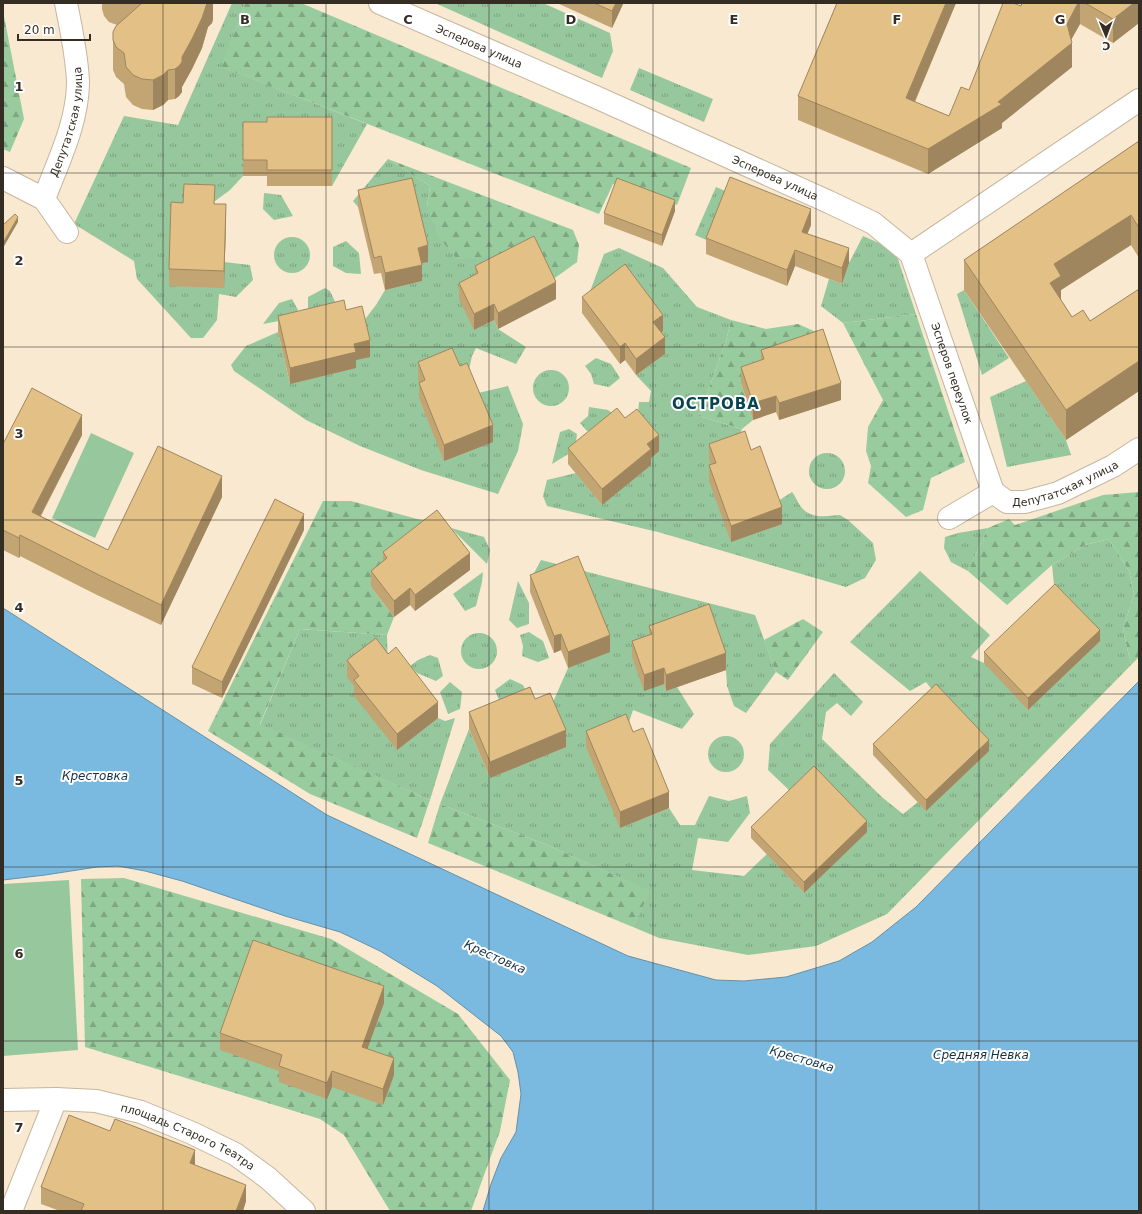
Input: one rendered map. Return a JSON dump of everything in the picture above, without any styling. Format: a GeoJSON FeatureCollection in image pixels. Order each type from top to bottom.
{"type":"FeatureCollection","features":[{"type":"Feature","properties":{"kind":"street","name":"Депутатская улица"},"geometry":{"type":"LineString","coordinates":[[44,199],[64,147],[74,115],[78,83],[75,50],[66,3]]}},
{"type":"Feature","properties":{"kind":"street","name":"Эсперова улица"},"geometry":{"type":"LineString","coordinates":[[380,3],[598,98],[829,202],[873,224],[911,254]]}},
{"type":"Feature","properties":{"kind":"street"},"geometry":{"type":"LineString","coordinates":[[911,254],[1139,100]]}},
{"type":"Feature","properties":{"kind":"street"},"geometry":{"type":"LineString","coordinates":[[3,178],[44,199],[67,232]]}},
{"type":"Feature","properties":{"kind":"street","name":"Эсперов переулок"},"geometry":{"type":"LineString","coordinates":[[911,254],[993,492]]}},
{"type":"Feature","properties":{"kind":"street","name":"Депутатская улица"},"geometry":{"type":"LineString","coordinates":[[949,518],[993,492],[1007,502],[1025,502],[1058,493],[1113,466],[1139,449]]}},
{"type":"Feature","properties":{"kind":"street"},"geometry":{"type":"LineString","coordinates":[[11,1211],[56,1099]]}},
{"type":"Feature","properties":{"kind":"street","name":"площадь Старого Театра"},"geometry":{"type":"LineString","coordinates":[[3,1100],[56,1099],[96,1101],[140,1112],[192,1133],[235,1154],[268,1178],[304,1211]]}},
{"type":"Feature","properties":{"kind":"green space"},"geometry":{"type":"Polygon","coordinates":[[[232,3],[245,3],[222,67],[367,124],[332,186],[332,134],[243,176],[230,190],[215,201],[184,200],[224,262],[250,265],[253,280],[236,297],[219,294],[217,320],[203,338],[191,338],[137,279],[134,261],[74,224],[124,116],[178,125],[232,3]]]}},
{"type":"Feature","properties":{"kind":"green space"},"geometry":{"type":"Polygon","coordinates":[[[245,3],[301,3],[691,168],[677,205],[613,184],[599,214],[221,67],[245,3]]]}},
{"type":"Feature","properties":{"kind":"green space"},"geometry":{"type":"Polygon","coordinates":[[[435,3],[543,3],[610,33],[613,51],[602,78],[435,3]]]}},
{"type":"Feature","properties":{"kind":"green space"},"geometry":{"type":"Polygon","coordinates":[[[3,11],[24,119],[10,152],[3,149],[3,11]]]}},
{"type":"Feature","properties":{"kind":"green space"},"geometry":{"type":"Polygon","coordinates":[[[639,68],[713,99],[704,122],[630,90],[639,68]]]}},
{"type":"Feature","properties":{"kind":"green space"},"geometry":{"type":"Polygon","coordinates":[[[388,159],[430,186],[427,206],[534,253],[474,330],[494,320],[498,329],[526,347],[516,364],[476,348],[472,356],[467,379],[419,399],[445,461],[474,394],[508,386],[523,424],[518,451],[498,494],[421,470],[360,446],[306,420],[234,371],[231,365],[246,346],[278,332],[290,384],[354,360],[362,323],[385,290],[422,281],[418,264],[428,261],[412,194],[358,207],[353,201],[388,159]]]}},
{"type":"Feature","properties":{"kind":"green space"},"geometry":{"type":"Polygon","coordinates":[[[388,159],[573,230],[579,245],[577,262],[548,283],[533,253],[457,259],[438,236],[427,206],[430,186],[388,159]]]}},
{"type":"Feature","properties":{"kind":"green space"},"geometry":{"type":"Polygon","coordinates":[[[716,187],[730,193],[711,242],[695,235],[716,187]]]}},
{"type":"Feature","properties":{"kind":"green space"},"geometry":{"type":"Polygon","coordinates":[[[264,193],[281,195],[293,216],[274,220],[263,209],[264,193]]]}},
{"type":"Feature","properties":{"kind":"green space"},"geometry":{"type":"Polygon","coordinates":[[[863,236],[895,250],[916,314],[843,323],[821,306],[829,279],[842,284],[849,263],[863,236]]]}},
{"type":"Feature","properties":{"kind":"green space"},"geometry":{"type":"Polygon","coordinates":[[[292,237],[305,242],[310,255],[305,268],[292,273],[279,268],[274,255],[279,242],[292,237]]]}},
{"type":"Feature","properties":{"kind":"green space"},"geometry":{"type":"Polygon","coordinates":[[[346,241],[359,253],[361,274],[346,273],[333,266],[333,247],[346,241]]]}},
{"type":"Feature","properties":{"kind":"green space"},"geometry":{"type":"Polygon","coordinates":[[[619,248],[663,268],[697,307],[731,320],[726,341],[699,416],[742,429],[734,451],[775,503],[792,492],[801,507],[807,512],[815,516],[840,515],[848,520],[873,543],[876,560],[865,578],[846,587],[658,532],[547,506],[543,496],[547,480],[576,473],[602,505],[637,425],[639,402],[649,402],[651,391],[636,375],[665,354],[653,339],[663,331],[625,281],[582,313],[604,254],[619,248]]]}},
{"type":"Feature","properties":{"kind":"green space"},"geometry":{"type":"Polygon","coordinates":[[[325,288],[330,291],[339,310],[324,312],[308,308],[308,297],[325,288]]]}},
{"type":"Feature","properties":{"kind":"green space"},"geometry":{"type":"Polygon","coordinates":[[[964,290],[1009,358],[982,375],[957,294],[964,290]]]}},
{"type":"Feature","properties":{"kind":"green space"},"geometry":{"type":"Polygon","coordinates":[[[292,299],[298,310],[289,319],[263,324],[279,303],[292,299]]]}},
{"type":"Feature","properties":{"kind":"green space"},"geometry":{"type":"Polygon","coordinates":[[[916,314],[965,462],[931,478],[923,510],[906,517],[868,483],[871,466],[866,451],[868,427],[883,400],[843,323],[916,314]]]}},
{"type":"Feature","properties":{"kind":"green space"},"geometry":{"type":"Polygon","coordinates":[[[731,320],[766,329],[798,324],[814,331],[823,346],[741,383],[753,420],[742,429],[699,416],[726,341],[731,320]]]}},
{"type":"Feature","properties":{"kind":"green space"},"geometry":{"type":"Polygon","coordinates":[[[596,358],[611,364],[620,378],[609,387],[594,384],[591,374],[585,366],[596,358]]]}},
{"type":"Feature","properties":{"kind":"green space"},"geometry":{"type":"Polygon","coordinates":[[[555,370],[564,375],[568,381],[568,395],[564,401],[555,406],[547,406],[538,401],[534,395],[533,384],[538,375],[544,371],[555,370]]]}},
{"type":"Feature","properties":{"kind":"green space"},"geometry":{"type":"Polygon","coordinates":[[[1026,381],[1066,440],[1071,455],[1007,467],[990,397],[1026,381]]]}},
{"type":"Feature","properties":{"kind":"green space"},"geometry":{"type":"Polygon","coordinates":[[[589,407],[608,410],[616,416],[595,429],[587,431],[580,423],[588,416],[589,407]]]}},
{"type":"Feature","properties":{"kind":"green space"},"geometry":{"type":"Polygon","coordinates":[[[569,429],[577,434],[575,450],[552,464],[560,432],[569,429]]]}},
{"type":"Feature","properties":{"kind":"green space"},"geometry":{"type":"Polygon","coordinates":[[[91,433],[134,453],[95,538],[52,518],[91,433]]]}},
{"type":"Feature","properties":{"kind":"green space"},"geometry":{"type":"Polygon","coordinates":[[[831,453],[840,458],[844,464],[844,478],[840,484],[831,489],[823,489],[814,484],[810,478],[809,467],[814,458],[820,454],[831,453]]]}},
{"type":"Feature","properties":{"kind":"green space"},"geometry":{"type":"Polygon","coordinates":[[[1139,492],[1139,657],[1131,665],[1123,629],[1134,594],[1129,571],[1109,539],[1085,545],[1052,565],[1007,605],[968,571],[988,528],[1009,519],[1015,525],[1103,495],[1139,492]]]}},
{"type":"Feature","properties":{"kind":"green space"},"geometry":{"type":"Polygon","coordinates":[[[323,501],[351,501],[432,523],[371,587],[394,617],[387,635],[300,629],[260,724],[430,800],[417,838],[310,794],[208,731],[323,501]]]}},
{"type":"Feature","properties":{"kind":"green space"},"geometry":{"type":"Polygon","coordinates":[[[451,528],[484,537],[490,550],[487,564],[451,528]]]}},
{"type":"Feature","properties":{"kind":"green space"},"geometry":{"type":"Polygon","coordinates":[[[988,528],[968,571],[951,562],[944,548],[945,537],[958,533],[988,528]]]}},
{"type":"Feature","properties":{"kind":"green space"},"geometry":{"type":"Polygon","coordinates":[[[1109,539],[1129,571],[1134,594],[1123,629],[1131,665],[887,914],[816,946],[748,955],[659,938],[633,927],[649,891],[545,844],[440,804],[469,729],[490,778],[550,709],[568,668],[601,655],[533,575],[541,560],[755,615],[776,672],[746,713],[734,706],[727,686],[726,670],[664,684],[666,691],[677,687],[694,714],[682,729],[633,710],[626,731],[620,828],[669,808],[680,825],[695,825],[709,796],[729,801],[747,796],[750,813],[728,842],[698,838],[692,870],[744,876],[767,854],[804,893],[791,792],[768,770],[770,744],[834,673],[863,702],[851,716],[837,703],[826,712],[822,739],[883,798],[903,814],[918,802],[926,810],[936,695],[926,682],[910,691],[850,642],[920,571],[990,635],[971,657],[984,663],[1055,595],[1052,565],[1085,545],[1109,539]]]}},
{"type":"Feature","properties":{"kind":"green space"},"geometry":{"type":"Polygon","coordinates":[[[483,572],[476,606],[465,611],[453,594],[483,572]]]}},
{"type":"Feature","properties":{"kind":"green space"},"geometry":{"type":"Polygon","coordinates":[[[518,581],[529,603],[529,624],[517,628],[509,620],[518,581]]]}},
{"type":"Feature","properties":{"kind":"green space"},"geometry":{"type":"Polygon","coordinates":[[[803,619],[823,632],[788,680],[776,672],[764,640],[803,619]]]}},
{"type":"Feature","properties":{"kind":"green space"},"geometry":{"type":"Polygon","coordinates":[[[300,629],[387,635],[388,670],[438,718],[445,721],[455,718],[430,800],[260,725],[300,629]]]}},
{"type":"Feature","properties":{"kind":"green space"},"geometry":{"type":"Polygon","coordinates":[[[529,632],[543,641],[549,658],[538,662],[522,656],[523,646],[520,635],[529,632]]]}},
{"type":"Feature","properties":{"kind":"green space"},"geometry":{"type":"Polygon","coordinates":[[[479,633],[492,638],[497,651],[492,664],[479,669],[466,664],[461,651],[466,638],[479,633]]]}},
{"type":"Feature","properties":{"kind":"green space"},"geometry":{"type":"Polygon","coordinates":[[[430,655],[438,658],[443,676],[436,681],[417,673],[410,666],[418,660],[430,655]]]}},
{"type":"Feature","properties":{"kind":"green space"},"geometry":{"type":"Polygon","coordinates":[[[510,679],[523,685],[530,700],[499,700],[495,690],[510,679]]]}},
{"type":"Feature","properties":{"kind":"green space"},"geometry":{"type":"Polygon","coordinates":[[[450,682],[462,692],[460,709],[448,714],[440,692],[450,682]]]}},
{"type":"Feature","properties":{"kind":"green space"},"geometry":{"type":"Polygon","coordinates":[[[726,736],[739,741],[744,754],[739,767],[726,772],[713,767],[708,754],[713,741],[726,736]]]}},
{"type":"Feature","properties":{"kind":"green space"},"geometry":{"type":"Polygon","coordinates":[[[440,804],[545,844],[650,891],[633,927],[428,843],[440,804]]]}},
{"type":"Feature","properties":{"kind":"green space"},"geometry":{"type":"Polygon","coordinates":[[[124,878],[331,939],[458,1014],[510,1080],[500,1131],[471,1211],[390,1211],[344,1135],[320,1119],[85,1047],[81,879],[124,878]]]}},
{"type":"Feature","properties":{"kind":"green space"},"geometry":{"type":"Polygon","coordinates":[[[69,880],[78,1050],[3,1056],[3,884],[69,880]]]}},
{"type":"Feature","properties":{"kind":"water","name":"Средняя Невка"},"geometry":{"type":"Polygon","coordinates":[[[3,608],[327,815],[628,956],[716,980],[744,981],[786,977],[839,961],[872,942],[916,907],[1139,681],[1139,1211],[483,1211],[501,1158],[516,1132],[521,1094],[518,1072],[513,1052],[501,1036],[437,986],[380,951],[340,932],[285,916],[182,881],[145,871],[118,866],[97,867],[3,880],[3,608]]]}},
{"type":"Feature","properties":{"kind":"building"},"geometry":{"type":"Polygon","coordinates":[[[140,3],[207,3],[202,18],[182,57],[182,62],[175,69],[168,70],[163,75],[153,80],[142,79],[133,75],[126,67],[124,53],[116,47],[113,40],[113,32],[116,26],[141,4],[140,3]]]}},
{"type":"Feature","properties":{"kind":"building"},"geometry":{"type":"Polygon","coordinates":[[[594,3],[616,3],[612,11],[594,3]]]}},
{"type":"Feature","properties":{"kind":"building"},"geometry":{"type":"Polygon","coordinates":[[[837,3],[946,3],[906,98],[949,116],[961,87],[969,90],[1003,3],[1013,3],[1021,6],[1022,3],[1078,3],[1067,24],[1072,43],[998,102],[1002,104],[928,149],[798,96],[837,3]]]}},
{"type":"Feature","properties":{"kind":"building"},"geometry":{"type":"Polygon","coordinates":[[[1085,3],[1134,3],[1113,19],[1085,3]]]}},
{"type":"Feature","properties":{"kind":"building"},"geometry":{"type":"Polygon","coordinates":[[[267,117],[332,117],[332,170],[267,170],[267,160],[243,160],[243,122],[267,122],[267,117]]]}},
{"type":"Feature","properties":{"kind":"building"},"geometry":{"type":"Polygon","coordinates":[[[1139,141],[1139,228],[1131,215],[1054,264],[1061,276],[1050,283],[1072,317],[1083,310],[1090,321],[1139,289],[1139,361],[1066,410],[964,260],[1139,141]]]}},
{"type":"Feature","properties":{"kind":"building"},"geometry":{"type":"Polygon","coordinates":[[[730,177],[811,209],[802,232],[849,248],[842,268],[795,250],[787,270],[706,238],[730,177]]]}},
{"type":"Feature","properties":{"kind":"building"},"geometry":{"type":"Polygon","coordinates":[[[412,178],[428,245],[418,248],[422,265],[385,273],[381,256],[374,258],[358,190],[412,178]]]}},
{"type":"Feature","properties":{"kind":"building"},"geometry":{"type":"Polygon","coordinates":[[[617,178],[675,200],[662,235],[604,213],[617,178]]]}},
{"type":"Feature","properties":{"kind":"building"},"geometry":{"type":"Polygon","coordinates":[[[184,184],[215,185],[214,204],[226,204],[224,271],[169,269],[171,202],[183,203],[184,184]]]}},
{"type":"Feature","properties":{"kind":"building"},"geometry":{"type":"Polygon","coordinates":[[[15,214],[18,217],[3,243],[3,225],[15,214]]]}},
{"type":"Feature","properties":{"kind":"building"},"geometry":{"type":"Polygon","coordinates":[[[534,236],[556,282],[498,313],[494,304],[474,314],[459,283],[478,273],[475,266],[534,236]]]}},
{"type":"Feature","properties":{"kind":"building"},"geometry":{"type":"Polygon","coordinates":[[[625,264],[663,315],[653,322],[665,337],[636,359],[625,343],[620,347],[582,297],[625,264]]]}},
{"type":"Feature","properties":{"kind":"building"},"geometry":{"type":"Polygon","coordinates":[[[344,300],[346,310],[362,306],[370,340],[354,344],[356,352],[290,368],[278,316],[344,300]]]}},
{"type":"Feature","properties":{"kind":"building"},"geometry":{"type":"Polygon","coordinates":[[[823,329],[841,383],[779,403],[776,396],[753,403],[741,367],[764,359],[761,350],[823,329]]]}},
{"type":"Feature","properties":{"kind":"building"},"geometry":{"type":"Polygon","coordinates":[[[452,348],[460,366],[467,363],[493,425],[444,445],[419,383],[425,380],[418,362],[452,348]]]}},
{"type":"Feature","properties":{"kind":"building"},"geometry":{"type":"Polygon","coordinates":[[[32,388],[82,415],[32,512],[108,550],[158,446],[222,476],[161,605],[20,535],[19,538],[3,530],[3,444],[32,388]]]}},
{"type":"Feature","properties":{"kind":"building"},"geometry":{"type":"Polygon","coordinates":[[[617,408],[625,418],[637,409],[659,435],[647,444],[651,449],[602,489],[568,448],[617,408]]]}},
{"type":"Feature","properties":{"kind":"building"},"geometry":{"type":"Polygon","coordinates":[[[745,431],[751,450],[760,446],[782,507],[731,526],[709,465],[716,463],[709,444],[745,431]]]}},
{"type":"Feature","properties":{"kind":"building"},"geometry":{"type":"Polygon","coordinates":[[[275,499],[304,514],[222,682],[192,667],[275,499]]]}},
{"type":"Feature","properties":{"kind":"building"},"geometry":{"type":"Polygon","coordinates":[[[437,510],[470,553],[415,595],[410,588],[394,601],[371,571],[387,558],[383,552],[437,510]]]}},
{"type":"Feature","properties":{"kind":"building"},"geometry":{"type":"Polygon","coordinates":[[[578,556],[610,635],[568,652],[561,634],[554,636],[530,575],[578,556]]]}},
{"type":"Feature","properties":{"kind":"building"},"geometry":{"type":"Polygon","coordinates":[[[1055,584],[1100,630],[1028,698],[984,652],[1055,584]]]}},
{"type":"Feature","properties":{"kind":"building"},"geometry":{"type":"Polygon","coordinates":[[[709,604],[726,653],[666,675],[664,668],[644,675],[632,641],[652,634],[649,626],[709,604]]]}},
{"type":"Feature","properties":{"kind":"building"},"geometry":{"type":"Polygon","coordinates":[[[376,638],[388,654],[396,647],[438,702],[397,734],[354,680],[359,676],[347,660],[376,638]]]}},
{"type":"Feature","properties":{"kind":"building"},"geometry":{"type":"Polygon","coordinates":[[[936,684],[989,740],[926,800],[873,744],[936,684]]]}},
{"type":"Feature","properties":{"kind":"building"},"geometry":{"type":"Polygon","coordinates":[[[530,687],[535,699],[550,693],[566,730],[490,762],[469,712],[530,687]]]}},
{"type":"Feature","properties":{"kind":"building"},"geometry":{"type":"Polygon","coordinates":[[[626,714],[633,732],[643,728],[669,792],[620,812],[586,731],[626,714]]]}},
{"type":"Feature","properties":{"kind":"building"},"geometry":{"type":"Polygon","coordinates":[[[814,766],[867,821],[804,882],[751,827],[814,766]]]}},
{"type":"Feature","properties":{"kind":"building"},"geometry":{"type":"Polygon","coordinates":[[[253,940],[384,986],[362,1047],[394,1058],[383,1089],[332,1071],[327,1083],[279,1066],[282,1055],[220,1033],[253,940]]]}},
{"type":"Feature","properties":{"kind":"building"},"geometry":{"type":"Polygon","coordinates":[[[69,1115],[110,1131],[115,1119],[195,1150],[190,1163],[246,1185],[236,1211],[81,1211],[84,1204],[41,1187],[69,1115]]]}},
{"type":"Feature","properties":{"kind":"district","name":"ОСТРОВА"},"geometry":{"type":"Point","coordinates":[716,404]}},
{"type":"Feature","properties":{"kind":"water label","name":"Крестовка"},"geometry":{"type":"Point","coordinates":[95,776]}},
{"type":"Feature","properties":{"kind":"water label","name":"Крестовка"},"geometry":{"type":"Point","coordinates":[495,957]}},
{"type":"Feature","properties":{"kind":"water label","name":"Крестовка"},"geometry":{"type":"Point","coordinates":[802,1059]}}]}
